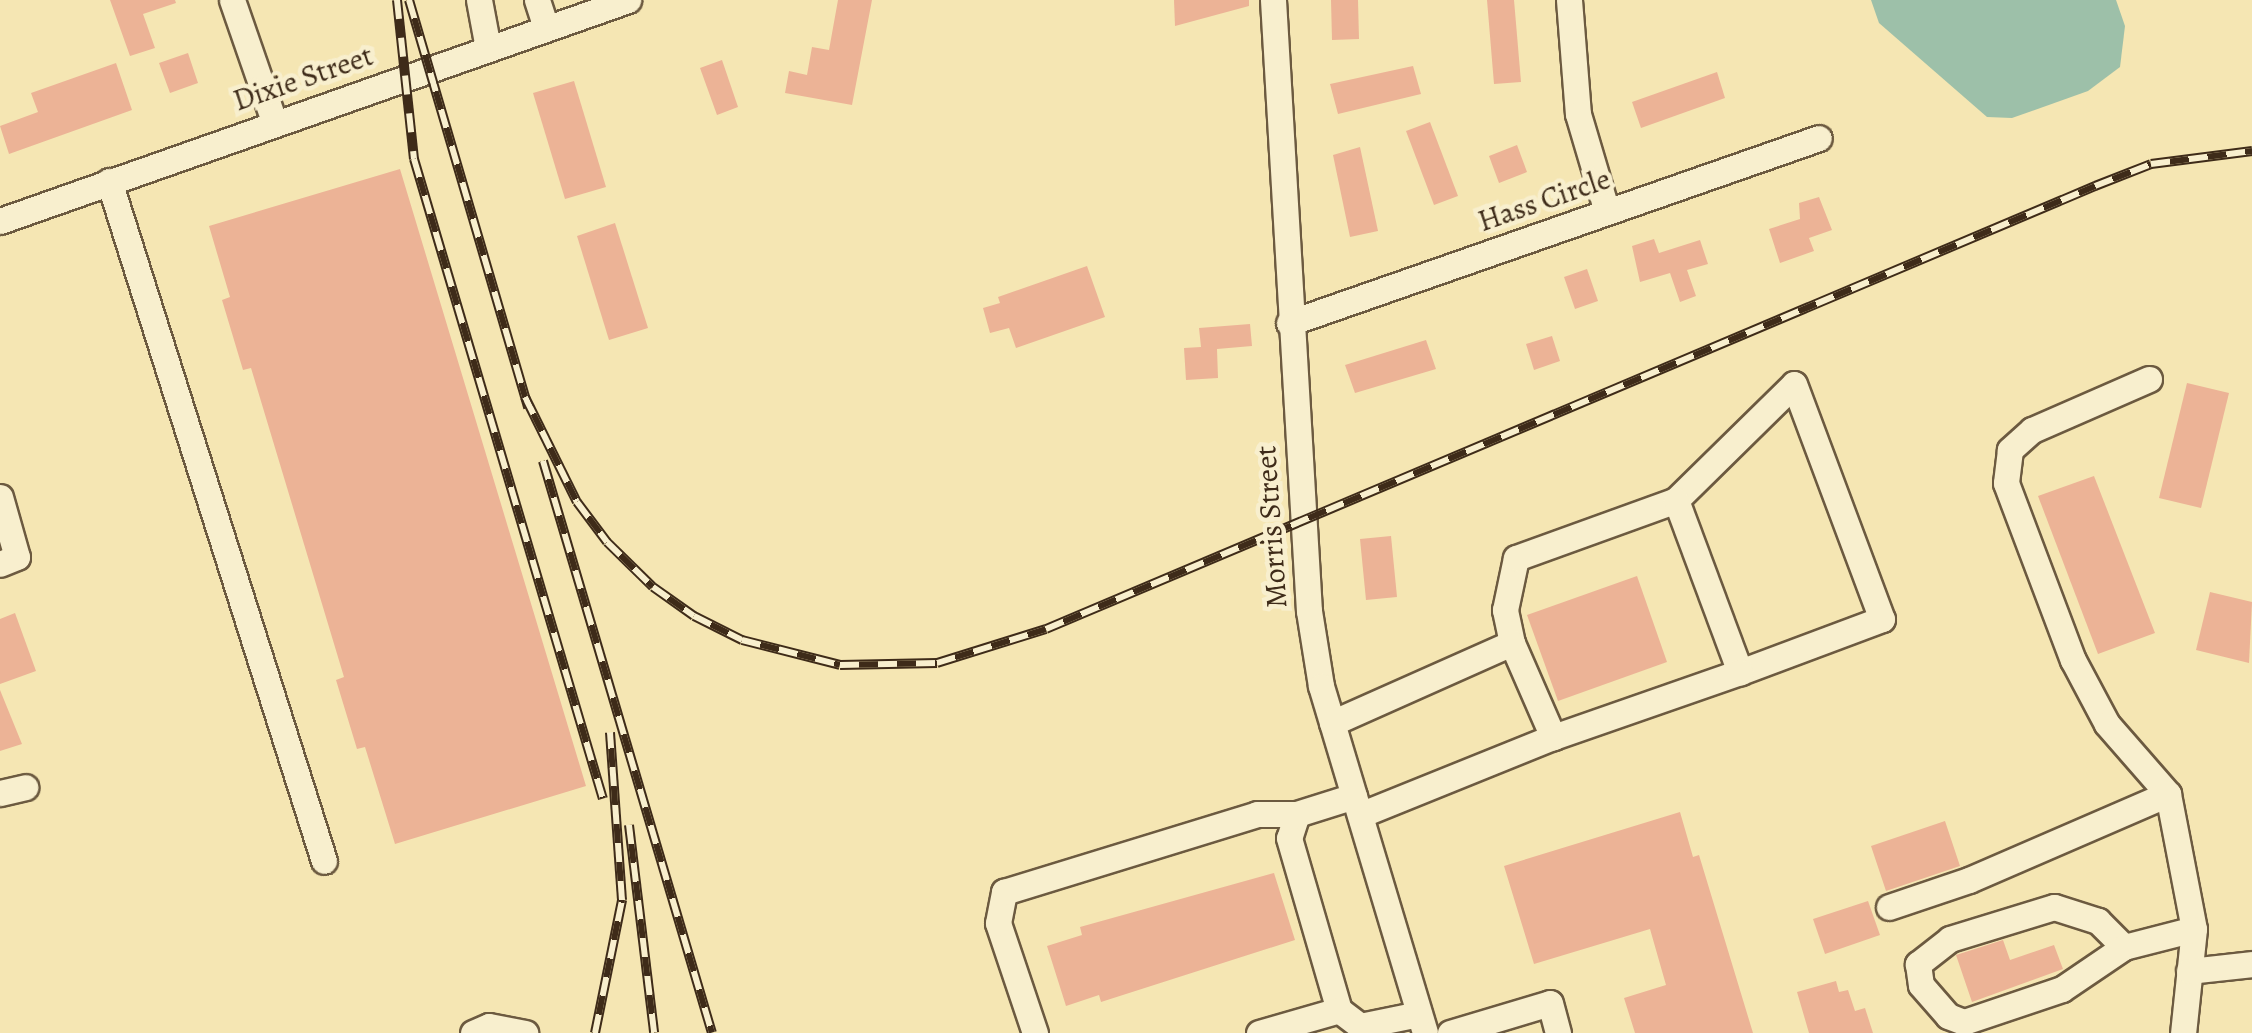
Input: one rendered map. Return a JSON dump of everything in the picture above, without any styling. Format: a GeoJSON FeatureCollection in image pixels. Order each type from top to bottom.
{"type":"FeatureCollection","features":[{"type":"Feature","properties":{"kind":"street"},"geometry":{"type":"LineString","coordinates":[[232,0],[274,121]]}},
{"type":"Feature","properties":{"kind":"street"},"geometry":{"type":"LineString","coordinates":[[479,0],[488,48]]}},
{"type":"Feature","properties":{"kind":"street"},"geometry":{"type":"LineString","coordinates":[[536,0],[546,28]]}},
{"type":"Feature","properties":{"kind":"street","name":"Dixie Street"},"geometry":{"type":"LineString","coordinates":[[0,220],[628,0]]}},
{"type":"Feature","properties":{"kind":"street","name":"Morris Street"},"geometry":{"type":"LineString","coordinates":[[1273,0],[1308,612],[1332,723],[1422,1024]]}},
{"type":"Feature","properties":{"kind":"street"},"geometry":{"type":"LineString","coordinates":[[1569,0],[1578,114],[1607,212]]}},
{"type":"Feature","properties":{"kind":"street","name":"Hass Circle"},"geometry":{"type":"LineString","coordinates":[[1290,323],[1819,138]]}},
{"type":"Feature","properties":{"kind":"street"},"geometry":{"type":"LineString","coordinates":[[110,181],[324,862]]}},
{"type":"Feature","properties":{"kind":"street"},"geometry":{"type":"LineString","coordinates":[[2149,379],[2032,430],[2010,450],[2006,483],[2082,676],[2107,724],[2168,794],[2194,930],[2183,1033]]}},
{"type":"Feature","properties":{"kind":"street"},"geometry":{"type":"LineString","coordinates":[[1035,1033],[998,923],[1004,892],[1257,814],[1297,814],[1357,806],[1553,738],[1740,672],[1882,619],[1794,384],[1676,500],[1516,558],[1505,610],[1512,644],[1553,738]]}},
{"type":"Feature","properties":{"kind":"street"},"geometry":{"type":"LineString","coordinates":[[0,497],[17,558],[0,564]]}},
{"type":"Feature","properties":{"kind":"street"},"geometry":{"type":"LineString","coordinates":[[1676,500],[1740,672]]}},
{"type":"Feature","properties":{"kind":"street"},"geometry":{"type":"LineString","coordinates":[[1332,723],[1512,644]]}},
{"type":"Feature","properties":{"kind":"street"},"geometry":{"type":"LineString","coordinates":[[1889,906],[1969,880],[2168,794]]}},
{"type":"Feature","properties":{"kind":"street"},"geometry":{"type":"LineString","coordinates":[[1297,814],[1289,838],[1339,1010],[1360,1026],[1422,1024]]}},
{"type":"Feature","properties":{"kind":"street"},"geometry":{"type":"LineString","coordinates":[[2124,946],[2088,915],[2054,907],[1950,939],[1918,964],[1921,985],[1948,1016],[1964,1022],[2062,990],[2124,946],[2194,930]]}},
{"type":"Feature","properties":{"kind":"street"},"geometry":{"type":"LineString","coordinates":[[2190,971],[2252,964]]}},
{"type":"Feature","properties":{"kind":"street"},"geometry":{"type":"LineString","coordinates":[[1450,1033],[1550,1003],[1558,1033]]}},
{"type":"Feature","properties":{"kind":"street"},"geometry":{"type":"LineString","coordinates":[[1259,1033],[1339,1010]]}},
{"type":"Feature","properties":{"kind":"street"},"geometry":{"type":"LineString","coordinates":[[473,1033],[489,1026],[526,1033]]}},
{"type":"Feature","properties":{"kind":"shaded area"},"geometry":{"type":"Polygon","coordinates":[[[1871,0],[2116,0],[2125,26],[2120,67],[2088,91],[2012,118],[1987,117],[1879,23],[1871,0]]]}},
{"type":"Feature","properties":{"kind":"building"},"geometry":{"type":"Polygon","coordinates":[[[110,0],[176,3],[143,14],[155,48],[130,56],[110,0]]]}},
{"type":"Feature","properties":{"kind":"building"},"geometry":{"type":"Polygon","coordinates":[[[838,0],[872,0],[852,105],[785,93],[789,71],[807,75],[812,47],[829,50],[838,0]]]}},
{"type":"Feature","properties":{"kind":"building"},"geometry":{"type":"Polygon","coordinates":[[[1174,0],[1249,0],[1249,6],[1175,26],[1174,0]]]}},
{"type":"Feature","properties":{"kind":"building"},"geometry":{"type":"Polygon","coordinates":[[[1331,0],[1358,0],[1359,39],[1332,40],[1331,0]]]}},
{"type":"Feature","properties":{"kind":"building"},"geometry":{"type":"Polygon","coordinates":[[[1487,0],[1514,0],[1521,82],[1494,84],[1487,0]]]}},
{"type":"Feature","properties":{"kind":"building"},"geometry":{"type":"Polygon","coordinates":[[[188,53],[198,83],[170,93],[159,63],[188,53]]]}},
{"type":"Feature","properties":{"kind":"building"},"geometry":{"type":"Polygon","coordinates":[[[722,60],[738,107],[717,115],[700,68],[722,60]]]}},
{"type":"Feature","properties":{"kind":"building"},"geometry":{"type":"Polygon","coordinates":[[[116,63],[132,110],[9,154],[0,126],[38,112],[31,93],[116,63]]]}},
{"type":"Feature","properties":{"kind":"building"},"geometry":{"type":"Polygon","coordinates":[[[1413,66],[1421,94],[1338,114],[1330,84],[1413,66]]]}},
{"type":"Feature","properties":{"kind":"building"},"geometry":{"type":"Polygon","coordinates":[[[1717,72],[1725,98],[1641,128],[1632,102],[1717,72]]]}},
{"type":"Feature","properties":{"kind":"building"},"geometry":{"type":"Polygon","coordinates":[[[574,81],[606,187],[565,199],[533,93],[574,81]]]}},
{"type":"Feature","properties":{"kind":"building"},"geometry":{"type":"Polygon","coordinates":[[[1430,122],[1458,196],[1434,205],[1406,131],[1430,122]]]}},
{"type":"Feature","properties":{"kind":"building"},"geometry":{"type":"Polygon","coordinates":[[[1517,145],[1527,172],[1499,183],[1489,156],[1517,145]]]}},
{"type":"Feature","properties":{"kind":"building"},"geometry":{"type":"Polygon","coordinates":[[[1360,147],[1378,231],[1350,237],[1333,155],[1360,147]]]}},
{"type":"Feature","properties":{"kind":"building"},"geometry":{"type":"Polygon","coordinates":[[[400,169],[586,786],[395,844],[365,747],[357,749],[336,680],[344,677],[251,368],[243,370],[222,300],[230,297],[209,226],[400,169]]]}},
{"type":"Feature","properties":{"kind":"building"},"geometry":{"type":"Polygon","coordinates":[[[1819,197],[1832,230],[1809,238],[1814,251],[1780,263],[1769,229],[1800,219],[1799,203],[1819,197]]]}},
{"type":"Feature","properties":{"kind":"building"},"geometry":{"type":"Polygon","coordinates":[[[615,223],[648,328],[609,340],[577,236],[615,223]]]}},
{"type":"Feature","properties":{"kind":"building"},"geometry":{"type":"Polygon","coordinates":[[[1654,239],[1659,253],[1700,240],[1708,264],[1687,270],[1696,296],[1680,302],[1670,273],[1640,282],[1632,246],[1654,239]]]}},
{"type":"Feature","properties":{"kind":"building"},"geometry":{"type":"Polygon","coordinates":[[[1087,266],[1105,317],[1016,348],[1009,328],[990,333],[983,308],[1000,303],[998,297],[1087,266]]]}},
{"type":"Feature","properties":{"kind":"building"},"geometry":{"type":"Polygon","coordinates":[[[1587,269],[1598,301],[1575,309],[1564,277],[1587,269]]]}},
{"type":"Feature","properties":{"kind":"building"},"geometry":{"type":"Polygon","coordinates":[[[1250,324],[1252,346],[1217,349],[1218,378],[1186,380],[1184,348],[1201,347],[1199,328],[1250,324]]]}},
{"type":"Feature","properties":{"kind":"building"},"geometry":{"type":"Polygon","coordinates":[[[1552,336],[1560,361],[1534,370],[1526,344],[1552,336]]]}},
{"type":"Feature","properties":{"kind":"building"},"geometry":{"type":"Polygon","coordinates":[[[1426,340],[1436,369],[1355,393],[1345,365],[1426,340]]]}},
{"type":"Feature","properties":{"kind":"building"},"geometry":{"type":"Polygon","coordinates":[[[2187,383],[2229,393],[2201,508],[2159,498],[2187,383]]]}},
{"type":"Feature","properties":{"kind":"building"},"geometry":{"type":"Polygon","coordinates":[[[2094,476],[2155,633],[2098,654],[2038,496],[2094,476]]]}},
{"type":"Feature","properties":{"kind":"building"},"geometry":{"type":"Polygon","coordinates":[[[1391,536],[1397,597],[1366,600],[1360,539],[1391,536]]]}},
{"type":"Feature","properties":{"kind":"building"},"geometry":{"type":"Polygon","coordinates":[[[1637,576],[1667,662],[1558,701],[1527,615],[1637,576]]]}},
{"type":"Feature","properties":{"kind":"building"},"geometry":{"type":"Polygon","coordinates":[[[2210,592],[2252,602],[2249,663],[2196,650],[2210,592]]]}},
{"type":"Feature","properties":{"kind":"building"},"geometry":{"type":"Polygon","coordinates":[[[15,613],[36,671],[0,684],[0,619],[15,613]]]}},
{"type":"Feature","properties":{"kind":"building"},"geometry":{"type":"Polygon","coordinates":[[[0,690],[22,744],[0,751],[0,690]]]}},
{"type":"Feature","properties":{"kind":"building"},"geometry":{"type":"Polygon","coordinates":[[[1680,812],[1693,857],[1699,855],[1753,1033],[1635,1033],[1624,998],[1666,985],[1650,929],[1534,964],[1504,866],[1680,812]]]}},
{"type":"Feature","properties":{"kind":"building"},"geometry":{"type":"Polygon","coordinates":[[[1945,821],[1960,866],[1886,891],[1871,846],[1945,821]]]}},
{"type":"Feature","properties":{"kind":"building"},"geometry":{"type":"Polygon","coordinates":[[[1274,873],[1295,940],[1101,1002],[1099,995],[1066,1006],[1047,946],[1082,935],[1080,927],[1274,873]]]}},
{"type":"Feature","properties":{"kind":"building"},"geometry":{"type":"Polygon","coordinates":[[[1868,901],[1880,935],[1825,954],[1813,919],[1868,901]]]}},
{"type":"Feature","properties":{"kind":"building"},"geometry":{"type":"Polygon","coordinates":[[[2003,940],[2010,960],[2054,945],[2063,969],[1972,1002],[1956,955],[2003,940]]]}},
{"type":"Feature","properties":{"kind":"building"},"geometry":{"type":"Polygon","coordinates":[[[1836,981],[1839,992],[1848,990],[1855,1011],[1865,1008],[1873,1033],[1809,1033],[1797,992],[1836,981]]]}},
{"type":"Feature","properties":{"kind":"railway"},"geometry":{"type":"LineString","coordinates":[[397,0],[414,159],[603,799]]}},
{"type":"Feature","properties":{"kind":"railway"},"geometry":{"type":"LineString","coordinates":[[409,0],[528,408]]}},
{"type":"Feature","properties":{"kind":"railway"},"geometry":{"type":"LineString","coordinates":[[525,397],[577,502],[607,542],[653,587],[694,616],[742,640],[840,665],[937,663],[1046,629],[2151,164],[2252,151]]}},
{"type":"Feature","properties":{"kind":"railway"},"geometry":{"type":"LineString","coordinates":[[543,461],[712,1033]]}},
{"type":"Feature","properties":{"kind":"railway"},"geometry":{"type":"LineString","coordinates":[[595,1033],[622,900],[610,732]]}},
{"type":"Feature","properties":{"kind":"railway"},"geometry":{"type":"LineString","coordinates":[[629,825],[654,1033]]}}]}
